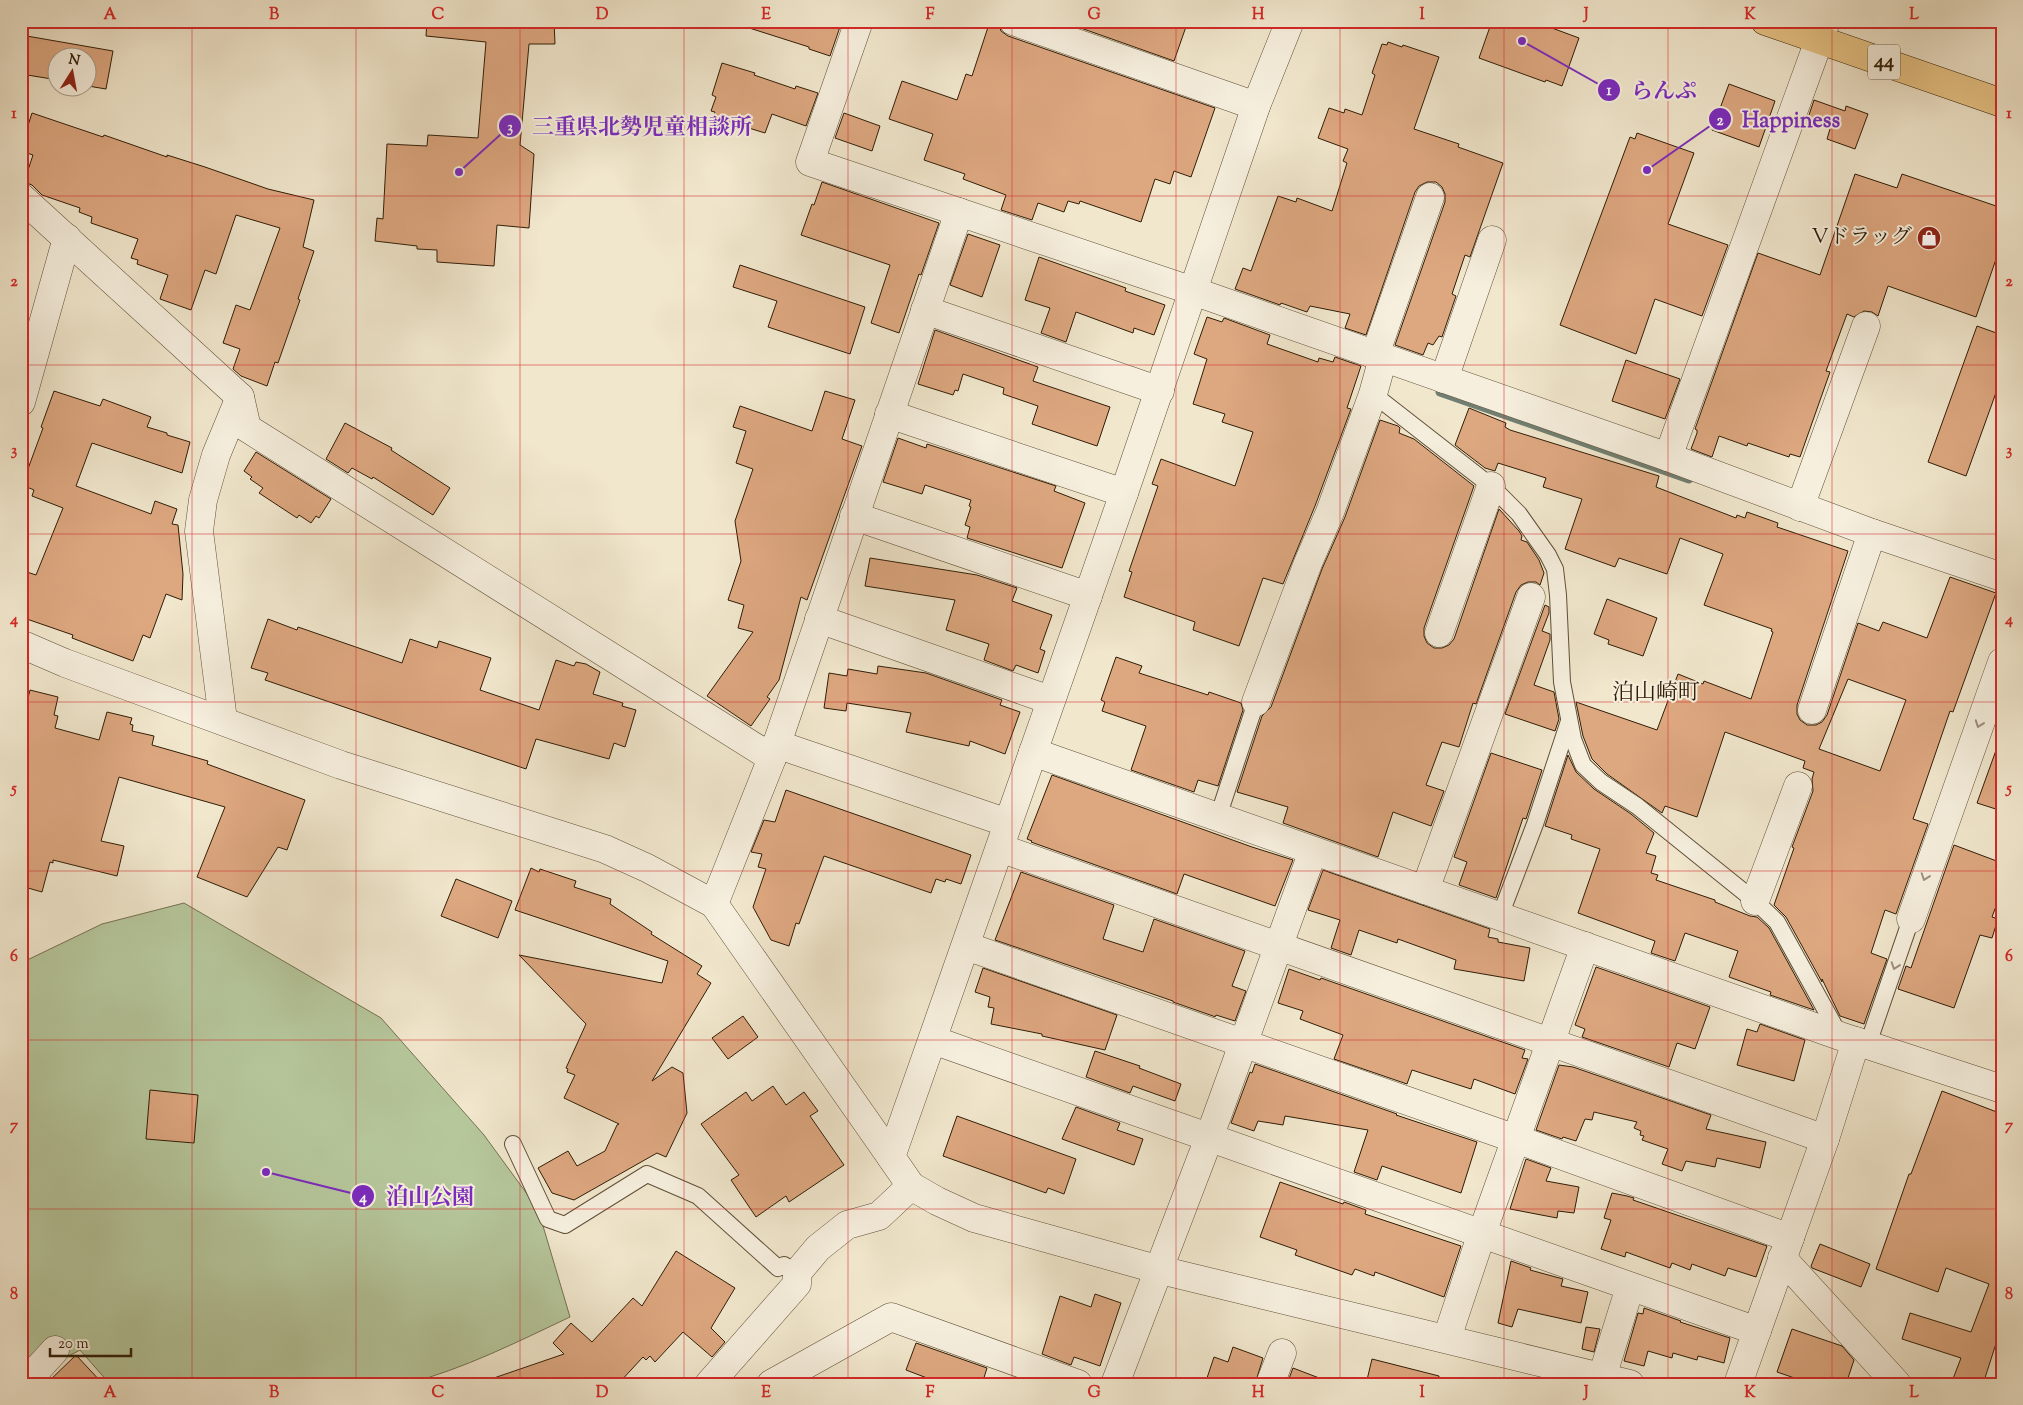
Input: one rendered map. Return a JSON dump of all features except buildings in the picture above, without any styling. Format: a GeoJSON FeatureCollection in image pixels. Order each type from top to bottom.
{"type":"FeatureCollection","features":[{"type":"Feature","properties":{"kind":"main road","name":"44"},"geometry":{"type":"LineString","coordinates":[[1765,21],[1823,30],[2002,103]]}},
{"type":"Feature","properties":{"kind":"street"},"geometry":{"type":"LineString","coordinates":[[858,21],[810,162],[1193,291],[1378,369],[1444,380],[1668,458],[1872,533],[2002,577]]}},
{"type":"Feature","properties":{"kind":"street"},"geometry":{"type":"LineString","coordinates":[[1013,21],[1256,106]]}},
{"type":"Feature","properties":{"kind":"street"},"geometry":{"type":"LineString","coordinates":[[890,1157],[966,946],[1050,700],[1160,391],[1256,106],[1290,21]]}},
{"type":"Feature","properties":{"kind":"street"},"geometry":{"type":"LineString","coordinates":[[1668,458],[1823,30]]}},
{"type":"Feature","properties":{"kind":"street"},"geometry":{"type":"LineString","coordinates":[[21,197],[240,397],[247,428],[774,751],[1004,836],[1278,945],[1825,1139]]}},
{"type":"Feature","properties":{"kind":"street"},"geometry":{"type":"LineString","coordinates":[[1256,702],[1308,563],[1330,512],[1378,369],[1430,197]]}},
{"type":"Feature","properties":{"kind":"street"},"geometry":{"type":"LineString","coordinates":[[714,904],[774,751],[959,212]]}},
{"type":"Feature","properties":{"kind":"street"},"geometry":{"type":"LineString","coordinates":[[21,402],[67,238]]}},
{"type":"Feature","properties":{"kind":"street"},"geometry":{"type":"LineString","coordinates":[[1444,380],[1492,240]]}},
{"type":"Feature","properties":{"kind":"street"},"geometry":{"type":"LineString","coordinates":[[925,310],[1160,391]]}},
{"type":"Feature","properties":{"kind":"street"},"geometry":{"type":"LineString","coordinates":[[1800,507],[1866,326]]}},
{"type":"Feature","properties":{"kind":"street"},"geometry":{"type":"LineString","coordinates":[[223,720],[199,531],[203,500],[216,455],[240,397]]}},
{"type":"Feature","properties":{"kind":"street"},"geometry":{"type":"LineString","coordinates":[[889,414],[1124,493]]}},
{"type":"Feature","properties":{"kind":"street"},"geometry":{"type":"LineString","coordinates":[[1439,632],[1491,486]]}},
{"type":"Feature","properties":{"kind":"street"},"geometry":{"type":"LineString","coordinates":[[854,516],[1088,596]]}},
{"type":"Feature","properties":{"kind":"street"},"geometry":{"type":"LineString","coordinates":[[1812,710],[1872,533]]}},
{"type":"Feature","properties":{"kind":"street"},"geometry":{"type":"LineString","coordinates":[[1425,890],[1531,598]]}},
{"type":"Feature","properties":{"kind":"street"},"geometry":{"type":"LineString","coordinates":[[819,619],[1050,700]]}},
{"type":"Feature","properties":{"kind":"street"},"geometry":{"type":"LineString","coordinates":[[21,644],[65,663],[342,765],[605,849],[647,868],[714,904],[911,1186],[937,1201],[974,1218],[1160,1270],[1447,1338],[1616,1381],[1630,1286]]}},
{"type":"Feature","properties":{"kind":"street"},"geometry":{"type":"LineString","coordinates":[[1911,919],[2002,662]]}},
{"type":"Feature","properties":{"kind":"street"},"geometry":{"type":"LineString","coordinates":[[1033,752],[1855,1040],[2002,1089]]}},
{"type":"Feature","properties":{"kind":"street"},"geometry":{"type":"LineString","coordinates":[[1755,901],[1798,786]]}},
{"type":"Feature","properties":{"kind":"street"},"geometry":{"type":"LineString","coordinates":[[1115,1384],[1160,1270],[1313,851]]}},
{"type":"Feature","properties":{"kind":"street"},"geometry":{"type":"LineString","coordinates":[[966,946],[1516,1139],[1786,1248],[1897,1384]]}},
{"type":"Feature","properties":{"kind":"street"},"geometry":{"type":"LineString","coordinates":[[1447,1338],[1482,1233],[1586,946]]}},
{"type":"Feature","properties":{"kind":"street"},"geometry":{"type":"LineString","coordinates":[[932,1040],[1756,1331]]}},
{"type":"Feature","properties":{"kind":"street"},"geometry":{"type":"LineString","coordinates":[[1738,1384],[1825,1139],[1855,1040]]}},
{"type":"Feature","properties":{"kind":"street"},"geometry":{"type":"LineString","coordinates":[[709,1384],[798,1284],[797,1273],[818,1248],[847,1225],[879,1216],[911,1186]]}},
{"type":"Feature","properties":{"kind":"street"},"geometry":{"type":"LineString","coordinates":[[771,1384],[891,1317],[1078,1384]]}},
{"type":"Feature","properties":{"kind":"street"},"geometry":{"type":"LineString","coordinates":[[24,1384],[54,1350]]}},
{"type":"Feature","properties":{"kind":"street"},"geometry":{"type":"LineString","coordinates":[[1270,1384],[1282,1352]]}},
{"type":"Feature","properties":{"kind":"lane"},"geometry":{"type":"LineString","coordinates":[[1378,369],[1524,521],[1548,555],[1555,569],[1558,595],[1562,682],[1573,739],[1583,765],[1601,782],[1637,806],[1755,901],[1778,922],[1855,1040]]}},
{"type":"Feature","properties":{"kind":"lane"},"geometry":{"type":"LineString","coordinates":[[1218,817],[1256,702]]}},
{"type":"Feature","properties":{"kind":"lane"},"geometry":{"type":"LineString","coordinates":[[1500,916],[1535,824],[1570,719]]}},
{"type":"Feature","properties":{"kind":"lane"},"geometry":{"type":"LineString","coordinates":[[1855,1040],[1911,919]]}},
{"type":"Feature","properties":{"kind":"lane"},"geometry":{"type":"LineString","coordinates":[[513,1144],[548,1218],[565,1225],[647,1174],[698,1196],[778,1268],[784,1264],[797,1273]]}},
{"type":"Feature","properties":{"kind":"green space"},"geometry":{"type":"Polygon","coordinates":[[[184,903],[381,1018],[484,1135],[538,1209],[570,1317],[469,1363],[406,1384],[116,1384],[109,1383],[80,1350],[21,1382],[21,963],[102,924],[184,903]]]}},
{"type":"Feature","properties":{"kind":"waterway"},"geometry":{"type":"LineString","coordinates":[[1440,392],[1689,479]]}},
{"type":"Feature","properties":{"kind":"place","name":"らんぷ"},"geometry":{"type":"Point","coordinates":[1522,41]}},
{"type":"Feature","properties":{"kind":"place","name":"Happiness"},"geometry":{"type":"Point","coordinates":[1647,170]}},
{"type":"Feature","properties":{"kind":"place","name":"三重県北勢児童相談所"},"geometry":{"type":"Point","coordinates":[459,172]}},
{"type":"Feature","properties":{"kind":"place","name":"Vドラッグ"},"geometry":{"type":"Point","coordinates":[1929,238]}},
{"type":"Feature","properties":{"kind":"place","name":"泊山公園"},"geometry":{"type":"Point","coordinates":[266,1172]}},
{"type":"Feature","properties":{"kind":"district","name":"泊山崎町"},"geometry":{"type":"Point","coordinates":[1656,694]}}]}
